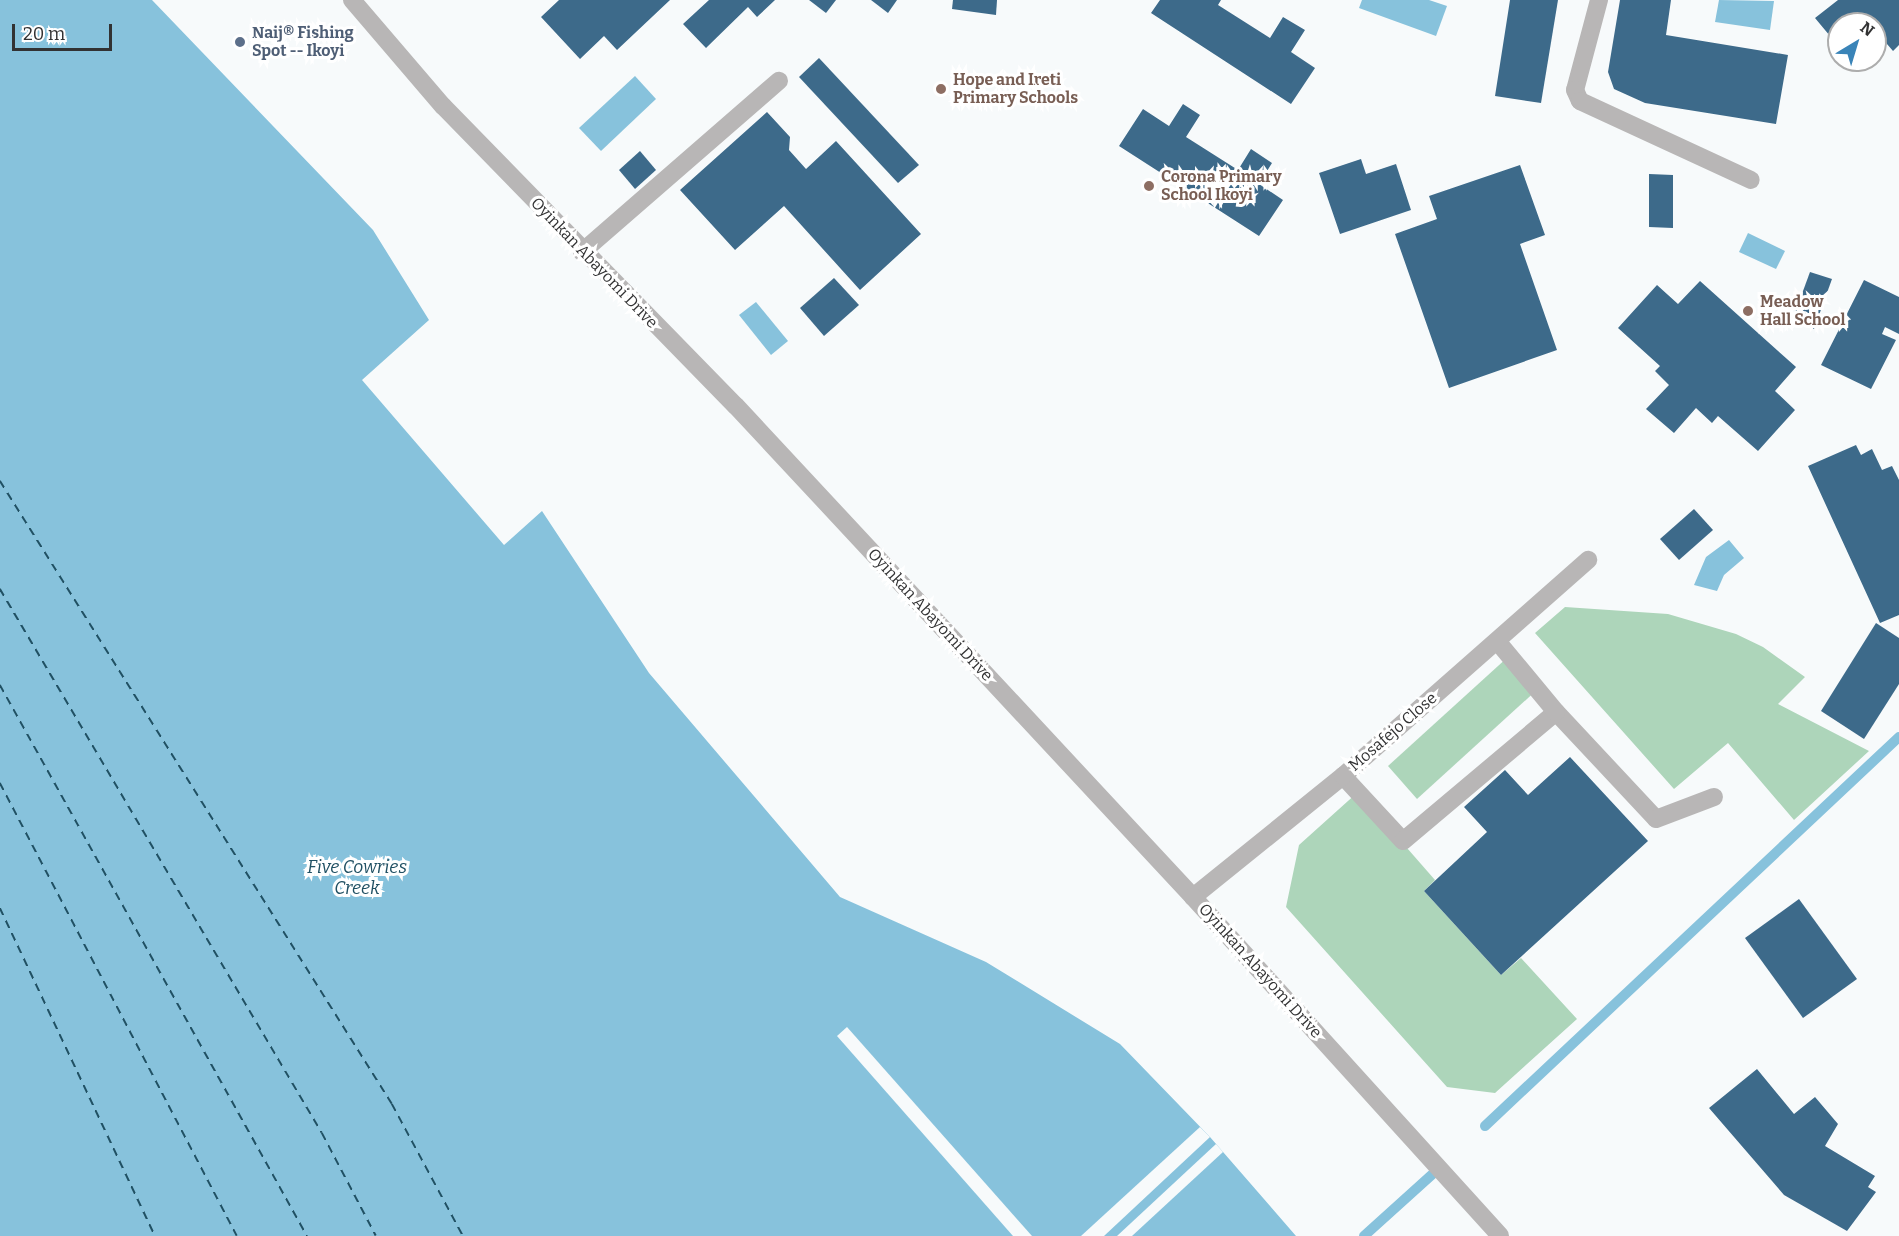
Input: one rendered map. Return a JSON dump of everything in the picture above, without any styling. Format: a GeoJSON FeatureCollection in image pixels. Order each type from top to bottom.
{"type":"FeatureCollection","features":[{"type":"Feature","properties":{"kind":"street","name":"Oyinkan Abayomi Drive"},"geometry":{"type":"LineString","coordinates":[[352,0],[443,106],[582,252],[736,406],[1193,897],[1500,1236]]}},
{"type":"Feature","properties":{"kind":"street"},"geometry":{"type":"LineString","coordinates":[[1599,0],[1575,90],[1580,101],[1750,180]]}},
{"type":"Feature","properties":{"kind":"street"},"geometry":{"type":"LineString","coordinates":[[582,252],[779,81]]}},
{"type":"Feature","properties":{"kind":"street","name":"Mosafejo Close"},"geometry":{"type":"LineString","coordinates":[[1193,897],[1343,776],[1588,560]]}},
{"type":"Feature","properties":{"kind":"street"},"geometry":{"type":"LineString","coordinates":[[1497,641],[1556,712],[1656,819],[1714,797]]}},
{"type":"Feature","properties":{"kind":"street"},"geometry":{"type":"LineString","coordinates":[[1343,776],[1403,841],[1556,712]]}},
{"type":"Feature","properties":{"kind":"green space"},"geometry":{"type":"Polygon","coordinates":[[[1565,607],[1668,614],[1736,634],[1763,647],[1805,677],[1778,704],[1869,751],[1794,820],[1728,743],[1674,789],[1535,633],[1565,607]]]}},
{"type":"Feature","properties":{"kind":"green space"},"geometry":{"type":"Polygon","coordinates":[[[1509,656],[1539,688],[1417,799],[1388,766],[1509,656]]]}},
{"type":"Feature","properties":{"kind":"green space"},"geometry":{"type":"Polygon","coordinates":[[[1358,792],[1435,880],[1424,891],[1501,975],[1521,958],[1577,1019],[1495,1093],[1447,1087],[1286,907],[1299,845],[1358,792]]]}},
{"type":"Feature","properties":{"kind":"water","name":"Five Cowries Creek"},"geometry":{"type":"Polygon","coordinates":[[[0,0],[152,0],[373,230],[429,320],[362,380],[504,545],[542,511],[649,673],[840,897],[986,962],[1120,1044],[1210,1137],[1296,1236],[0,1236],[0,0]]]}},
{"type":"Feature","properties":{"kind":"water"},"geometry":{"type":"Polygon","coordinates":[[[1362,0],[1429,0],[1447,6],[1436,36],[1359,8],[1362,0]]]}},
{"type":"Feature","properties":{"kind":"water"},"geometry":{"type":"Polygon","coordinates":[[[1719,0],[1774,1],[1770,30],[1715,22],[1719,0]]]}},
{"type":"Feature","properties":{"kind":"water"},"geometry":{"type":"Polygon","coordinates":[[[635,76],[656,99],[601,151],[579,128],[635,76]]]}},
{"type":"Feature","properties":{"kind":"water"},"geometry":{"type":"Polygon","coordinates":[[[1748,233],[1785,251],[1776,269],[1739,252],[1748,233]]]}},
{"type":"Feature","properties":{"kind":"water"},"geometry":{"type":"Polygon","coordinates":[[[756,302],[788,341],[771,355],[739,315],[756,302]]]}},
{"type":"Feature","properties":{"kind":"water"},"geometry":{"type":"Polygon","coordinates":[[[1729,540],[1744,558],[1724,575],[1717,591],[1694,585],[1706,557],[1729,540]]]}},
{"type":"Feature","properties":{"kind":"pier"},"geometry":{"type":"Polygon","coordinates":[[[847,1027],[1032,1236],[1013,1236],[837,1036],[847,1027]]]}},
{"type":"Feature","properties":{"kind":"pier"},"geometry":{"type":"Polygon","coordinates":[[[1200,1127],[1210,1137],[1104,1236],[1081,1236],[1200,1127]]]}},
{"type":"Feature","properties":{"kind":"pier"},"geometry":{"type":"Polygon","coordinates":[[[1216,1144],[1223,1152],[1132,1236],[1117,1236],[1216,1144]]]}},
{"type":"Feature","properties":{"kind":"building"},"geometry":{"type":"Polygon","coordinates":[[[559,0],[670,0],[617,50],[604,36],[580,59],[541,17],[559,0]]]}},
{"type":"Feature","properties":{"kind":"building"},"geometry":{"type":"Polygon","coordinates":[[[709,0],[775,0],[757,17],[748,7],[706,48],[683,24],[709,0]]]}},
{"type":"Feature","properties":{"kind":"building"},"geometry":{"type":"Polygon","coordinates":[[[809,0],[836,0],[826,13],[809,0]]]}},
{"type":"Feature","properties":{"kind":"building"},"geometry":{"type":"Polygon","coordinates":[[[871,0],[897,0],[888,13],[871,0]]]}},
{"type":"Feature","properties":{"kind":"building"},"geometry":{"type":"Polygon","coordinates":[[[953,0],[997,0],[996,15],[952,9],[953,0]]]}},
{"type":"Feature","properties":{"kind":"building"},"geometry":{"type":"Polygon","coordinates":[[[1160,0],[1221,0],[1218,5],[1270,38],[1283,17],[1305,30],[1291,52],[1315,68],[1291,104],[1151,13],[1160,0]]]}},
{"type":"Feature","properties":{"kind":"building"},"geometry":{"type":"Polygon","coordinates":[[[1510,0],[1558,0],[1541,103],[1495,96],[1510,0]]]}},
{"type":"Feature","properties":{"kind":"building"},"geometry":{"type":"Polygon","coordinates":[[[1620,0],[1671,0],[1666,35],[1788,55],[1776,124],[1645,103],[1614,89],[1608,72],[1620,0]]]}},
{"type":"Feature","properties":{"kind":"building"},"geometry":{"type":"Polygon","coordinates":[[[1838,0],[1899,0],[1899,45],[1893,51],[1887,44],[1887,12],[1827,12],[1827,32],[1815,18],[1838,0]]]}},
{"type":"Feature","properties":{"kind":"building"},"geometry":{"type":"Polygon","coordinates":[[[819,58],[919,165],[898,183],[799,77],[819,58]]]}},
{"type":"Feature","properties":{"kind":"building"},"geometry":{"type":"Polygon","coordinates":[[[1183,104],[1200,115],[1186,137],[1238,170],[1251,149],[1272,163],[1259,184],[1283,200],[1259,236],[1119,146],[1143,109],[1169,126],[1183,104]]]}},
{"type":"Feature","properties":{"kind":"building"},"geometry":{"type":"Polygon","coordinates":[[[767,112],[790,137],[789,150],[806,169],[836,141],[921,234],[860,290],[784,206],[735,250],[680,190],[767,112]]]}},
{"type":"Feature","properties":{"kind":"building"},"geometry":{"type":"Polygon","coordinates":[[[640,151],[656,170],[635,189],[619,170],[640,151]]]}},
{"type":"Feature","properties":{"kind":"building"},"geometry":{"type":"Polygon","coordinates":[[[1361,159],[1366,174],[1396,164],[1411,210],[1340,234],[1319,173],[1361,159]]]}},
{"type":"Feature","properties":{"kind":"building"},"geometry":{"type":"Polygon","coordinates":[[[1520,165],[1545,235],[1520,244],[1557,350],[1449,388],[1395,234],[1437,219],[1429,196],[1520,165]]]}},
{"type":"Feature","properties":{"kind":"building"},"geometry":{"type":"Polygon","coordinates":[[[1649,174],[1673,175],[1673,228],[1649,227],[1649,174]]]}},
{"type":"Feature","properties":{"kind":"building"},"geometry":{"type":"Polygon","coordinates":[[[1810,272],[1832,279],[1814,329],[1792,321],[1810,272]]]}},
{"type":"Feature","properties":{"kind":"building"},"geometry":{"type":"Polygon","coordinates":[[[834,278],[859,305],[824,336],[800,308],[834,278]]]}},
{"type":"Feature","properties":{"kind":"building"},"geometry":{"type":"Polygon","coordinates":[[[1864,280],[1899,297],[1899,334],[1885,327],[1882,334],[1896,340],[1871,389],[1821,365],[1864,280]]]}},
{"type":"Feature","properties":{"kind":"building"},"geometry":{"type":"Polygon","coordinates":[[[1700,281],[1796,367],[1775,391],[1795,410],[1758,451],[1718,416],[1712,423],[1696,408],[1674,433],[1646,409],[1669,385],[1655,371],[1660,366],[1618,328],[1657,285],[1678,304],[1700,281]]]}},
{"type":"Feature","properties":{"kind":"building"},"geometry":{"type":"Polygon","coordinates":[[[1856,445],[1861,455],[1872,449],[1882,470],[1892,466],[1899,480],[1899,615],[1880,623],[1808,466],[1856,445]]]}},
{"type":"Feature","properties":{"kind":"building"},"geometry":{"type":"Polygon","coordinates":[[[1694,509],[1713,530],[1679,560],[1660,539],[1694,509]]]}},
{"type":"Feature","properties":{"kind":"building"},"geometry":{"type":"Polygon","coordinates":[[[1876,623],[1899,638],[1899,684],[1864,739],[1821,711],[1876,623]]]}},
{"type":"Feature","properties":{"kind":"building"},"geometry":{"type":"Polygon","coordinates":[[[1570,757],[1648,841],[1501,975],[1424,891],[1487,832],[1464,807],[1505,770],[1528,795],[1570,757]]]}},
{"type":"Feature","properties":{"kind":"building"},"geometry":{"type":"Polygon","coordinates":[[[1799,899],[1857,979],[1803,1018],[1745,938],[1799,899]]]}},
{"type":"Feature","properties":{"kind":"building"},"geometry":{"type":"Polygon","coordinates":[[[1757,1069],[1794,1114],[1815,1097],[1838,1124],[1825,1146],[1875,1176],[1868,1187],[1876,1192],[1847,1231],[1784,1195],[1709,1108],[1757,1069]]]}},
{"type":"Feature","properties":{"kind":"waterway"},"geometry":{"type":"LineString","coordinates":[[1485,1126],[1899,737]]}},
{"type":"Feature","properties":{"kind":"waterway"},"geometry":{"type":"LineString","coordinates":[[1364,1236],[1436,1171]]}},
{"type":"Feature","properties":{"kind":"ferry route"},"geometry":{"type":"LineString","coordinates":[[0,481],[392,1104],[463,1236]]}},
{"type":"Feature","properties":{"kind":"ferry route"},"geometry":{"type":"LineString","coordinates":[[0,589],[322,1133],[376,1236]]}},
{"type":"Feature","properties":{"kind":"ferry route"},"geometry":{"type":"LineString","coordinates":[[0,685],[307,1236]]}},
{"type":"Feature","properties":{"kind":"ferry route"},"geometry":{"type":"LineString","coordinates":[[0,783],[237,1236]]}},
{"type":"Feature","properties":{"kind":"ferry route"},"geometry":{"type":"LineString","coordinates":[[0,908],[155,1236]]}},
{"type":"Feature","properties":{"kind":"place","name":"Naij® Fishing Spot -- Ikoyi"},"geometry":{"type":"Point","coordinates":[240,42]}},
{"type":"Feature","properties":{"kind":"place","name":"Hope and Ireti Primary Schools"},"geometry":{"type":"Point","coordinates":[941,89]}},
{"type":"Feature","properties":{"kind":"place","name":"Corona Primary School Ikoyi"},"geometry":{"type":"Point","coordinates":[1149,186]}},
{"type":"Feature","properties":{"kind":"place","name":"Meadow Hall School"},"geometry":{"type":"Point","coordinates":[1748,311]}}]}
